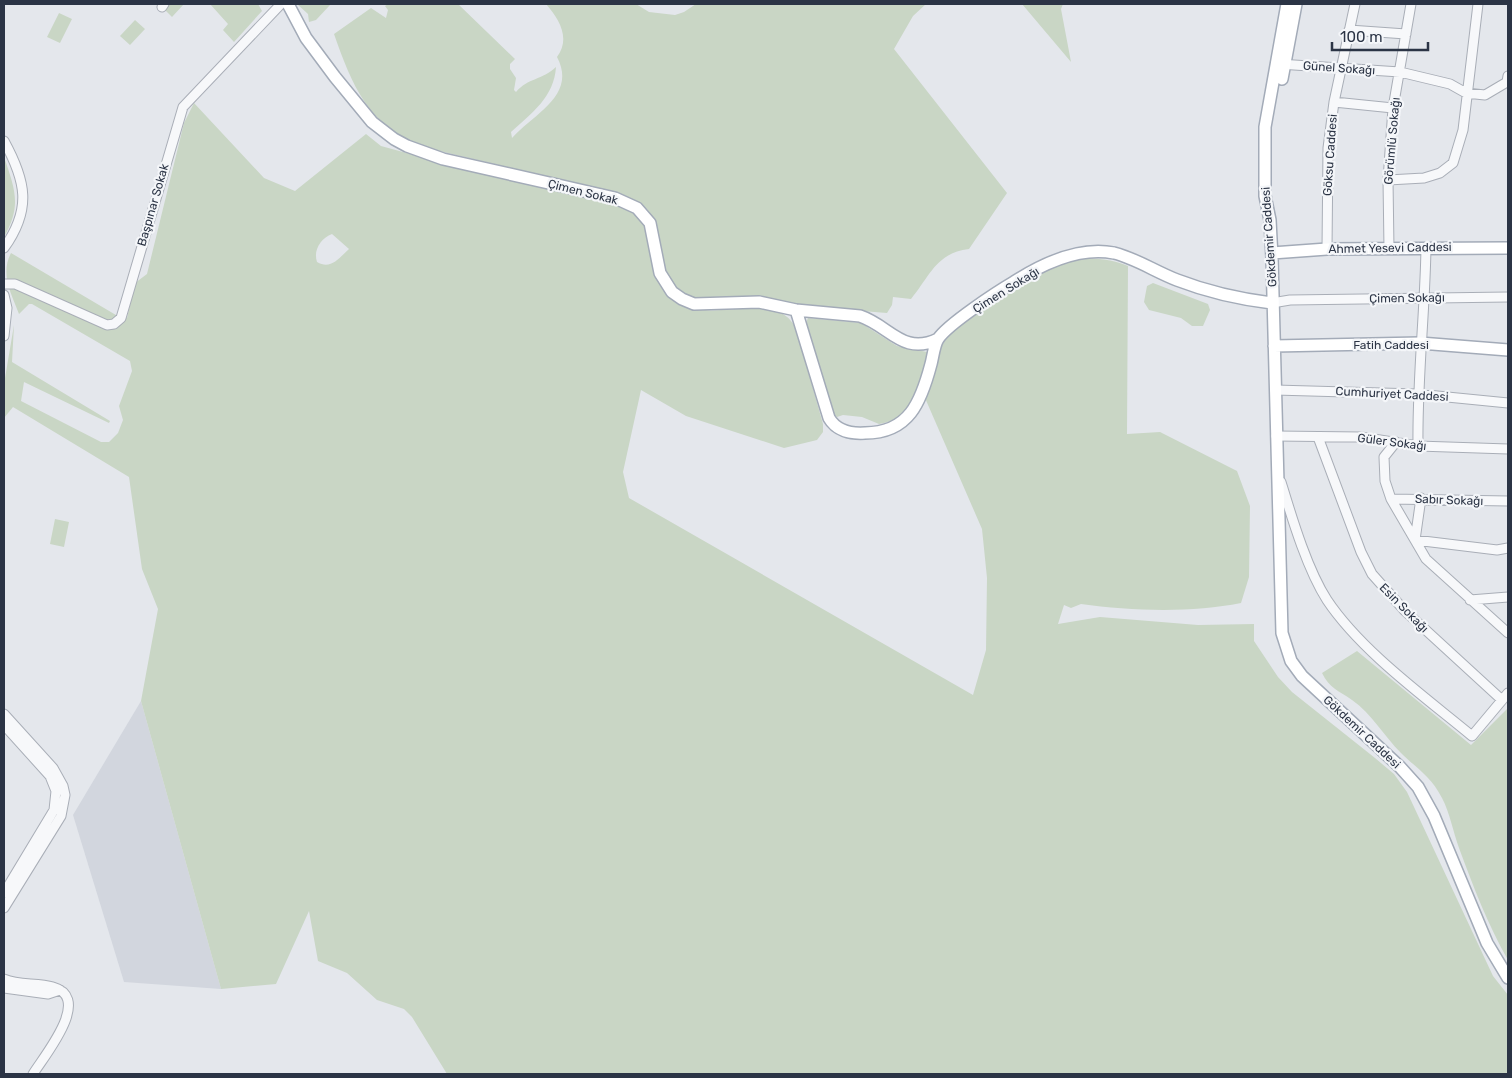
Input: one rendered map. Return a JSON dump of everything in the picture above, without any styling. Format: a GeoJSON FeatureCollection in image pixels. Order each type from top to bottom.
{"type":"FeatureCollection","features":[{"type":"Feature","properties":{"kind":"main road","name":"Çimen Sokak"},"geometry":{"type":"LineString","coordinates":[[288,4],[306,38],[329,70],[372,122],[394,139],[431,155],[615,198],[637,208],[650,223],[660,273],[672,292],[682,299],[694,304],[759,302],[796,310],[860,316],[880,326],[900,340],[916,345],[925,345],[938,339]]}},
{"type":"Feature","properties":{"kind":"main road","name":"Gökdemir Caddesi"},"geometry":{"type":"LineString","coordinates":[[1287,4],[1281,64],[1265,127],[1265,196],[1270,220],[1272,254],[1282,633],[1288,654],[1302,676],[1400,767],[1418,787],[1434,816],[1487,942],[1508,978]]}},
{"type":"Feature","properties":{"kind":"main road"},"geometry":{"type":"LineString","coordinates":[[1281,64],[1296,4]]}},
{"type":"Feature","properties":{"kind":"main road","name":"Ahmet Yesevi Caddesi"},"geometry":{"type":"LineString","coordinates":[[1272,254],[1327,249],[1508,248]]}},
{"type":"Feature","properties":{"kind":"main road","name":"Çimen Sokağı"},"geometry":{"type":"LineString","coordinates":[[938,339],[975,308],[1015,281],[1071,254],[1086,252],[1114,253],[1204,290],[1237,299],[1272,303]]}},
{"type":"Feature","properties":{"kind":"main road"},"geometry":{"type":"LineString","coordinates":[[796,310],[825,409],[832,424],[849,432],[874,433],[888,430],[899,425],[913,412],[924,390],[938,339]]}},
{"type":"Feature","properties":{"kind":"main road","name":"Fatih Caddesi"},"geometry":{"type":"LineString","coordinates":[[1274,346],[1420,343],[1508,350]]}},
{"type":"Feature","properties":{"kind":"street","name":"Göksu Caddesi"},"geometry":{"type":"LineString","coordinates":[[1327,249],[1328,148],[1334,102],[1343,68],[1355,4]]}},
{"type":"Feature","properties":{"kind":"street","name":"Görümlü Sokağı"},"geometry":{"type":"LineString","coordinates":[[1389,249],[1388,180],[1393,108],[1411,4]]}},
{"type":"Feature","properties":{"kind":"street"},"geometry":{"type":"LineString","coordinates":[[1388,180],[1424,178],[1440,173],[1453,163],[1463,130],[1478,4]]}},
{"type":"Feature","properties":{"kind":"street","name":"Başpınar Sokak"},"geometry":{"type":"LineString","coordinates":[[4,284],[15,284],[107,324],[114,324],[121,318],[178,115],[190,97],[274,6]]}},
{"type":"Feature","properties":{"kind":"street"},"geometry":{"type":"LineString","coordinates":[[1349,30],[1406,34]]}},
{"type":"Feature","properties":{"kind":"street","name":"Günel Sokağı"},"geometry":{"type":"LineString","coordinates":[[1281,64],[1400,72],[1450,84],[1466,93]]}},
{"type":"Feature","properties":{"kind":"street"},"geometry":{"type":"LineString","coordinates":[[1466,93],[1485,95],[1507,82],[1508,76]]}},
{"type":"Feature","properties":{"kind":"street"},"geometry":{"type":"LineString","coordinates":[[1334,102],[1393,108]]}},
{"type":"Feature","properties":{"kind":"street"},"geometry":{"type":"LineString","coordinates":[[4,141],[18,176],[24,203],[19,223],[4,248]]}},
{"type":"Feature","properties":{"kind":"street"},"geometry":{"type":"LineString","coordinates":[[1418,446],[1417,394],[1420,343],[1426,298],[1426,247]]}},
{"type":"Feature","properties":{"kind":"street"},"geometry":{"type":"LineString","coordinates":[[4,295],[7,308],[4,336]]}},
{"type":"Feature","properties":{"kind":"street","name":"Çimen Sokağı"},"geometry":{"type":"LineString","coordinates":[[1272,303],[1290,300],[1508,296]]}},
{"type":"Feature","properties":{"kind":"street","name":"Cumhuriyet Caddesi"},"geometry":{"type":"LineString","coordinates":[[1275,390],[1417,394],[1508,403]]}},
{"type":"Feature","properties":{"kind":"street","name":"Güler Sokağı"},"geometry":{"type":"LineString","coordinates":[[1276,436],[1361,437],[1418,446],[1508,449]]}},
{"type":"Feature","properties":{"kind":"street","name":"Esin Sokağı"},"geometry":{"type":"LineString","coordinates":[[1318,437],[1361,552],[1372,574],[1405,611],[1505,696]]}},
{"type":"Feature","properties":{"kind":"street"},"geometry":{"type":"LineString","coordinates":[[1396,442],[1384,457],[1385,481],[1391,499],[1426,559],[1508,633]]}},
{"type":"Feature","properties":{"kind":"street","name":"Gökdemir Caddesi"},"geometry":{"type":"LineString","coordinates":[[1278,473],[1298,535],[1327,599],[1358,637],[1472,736],[1505,696]]}},
{"type":"Feature","properties":{"kind":"street"},"geometry":{"type":"LineString","coordinates":[[1415,540],[1421,498]]}},
{"type":"Feature","properties":{"kind":"street","name":"Sabır Sokağı"},"geometry":{"type":"LineString","coordinates":[[1391,499],[1421,498],[1508,501]]}},
{"type":"Feature","properties":{"kind":"street"},"geometry":{"type":"LineString","coordinates":[[1415,540],[1497,550],[1508,548]]}},
{"type":"Feature","properties":{"kind":"street"},"geometry":{"type":"LineString","coordinates":[[1470,600],[1508,596]]}},
{"type":"Feature","properties":{"kind":"street"},"geometry":{"type":"LineString","coordinates":[[4,714],[53,768],[63,786],[65,795],[61,816],[4,908]]}},
{"type":"Feature","properties":{"kind":"street"},"geometry":{"type":"LineString","coordinates":[[4,725],[50,776],[56,791],[54,810],[4,893]]}},
{"type":"Feature","properties":{"kind":"street"},"geometry":{"type":"LineString","coordinates":[[4,979],[13,982],[49,986],[60,990],[68,1000],[68,1020],[33,1074]]}},
{"type":"Feature","properties":{"kind":"street"},"geometry":{"type":"LineString","coordinates":[[4,988],[48,994],[60,990]]}},
{"type":"Feature","properties":{"kind":"shaded area"},"geometry":{"type":"Polygon","coordinates":[[[141,701],[221,989],[124,982],[73,815],[141,701]]]}},
{"type":"Feature","properties":{"kind":"green space"},"geometry":{"type":"Polygon","coordinates":[[[169,4],[184,4],[172,17],[164,9],[169,4]]]}},
{"type":"Feature","properties":{"kind":"green space"},"geometry":{"type":"Polygon","coordinates":[[[210,4],[258,4],[262,11],[234,42],[223,30],[228,24],[210,4]]]}},
{"type":"Feature","properties":{"kind":"green space"},"geometry":{"type":"Polygon","coordinates":[[[297,4],[331,4],[316,20],[309,22],[308,14],[297,4]]]}},
{"type":"Feature","properties":{"kind":"green space"},"geometry":{"type":"Polygon","coordinates":[[[388,4],[458,4],[515,59],[510,64],[510,69],[516,78],[514,90],[516,92],[525,84],[556,67],[551,87],[546,96],[541,104],[511,132],[512,138],[551,102],[558,93],[562,82],[562,70],[557,57],[563,43],[562,29],[546,4],[636,4],[649,12],[675,15],[684,12],[696,4],[926,4],[913,16],[894,49],[1007,193],[969,249],[958,251],[941,261],[911,299],[893,297],[892,305],[887,313],[688,297],[671,283],[665,271],[657,226],[647,209],[638,203],[603,190],[423,147],[388,128],[375,115],[356,87],[334,34],[371,8],[386,18],[388,10],[385,6],[388,4]]]}},
{"type":"Feature","properties":{"kind":"green space"},"geometry":{"type":"Polygon","coordinates":[[[1022,4],[1063,4],[1061,9],[1071,62],[1022,4]]]}},
{"type":"Feature","properties":{"kind":"green space"},"geometry":{"type":"Polygon","coordinates":[[[59,13],[72,19],[60,43],[47,37],[59,13]]]}},
{"type":"Feature","properties":{"kind":"green space"},"geometry":{"type":"Polygon","coordinates":[[[135,20],[145,29],[130,45],[120,36],[135,20]]]}},
{"type":"Feature","properties":{"kind":"green space"},"geometry":{"type":"Polygon","coordinates":[[[194,103],[264,178],[295,191],[366,134],[381,146],[483,173],[579,193],[612,202],[636,215],[643,224],[648,234],[658,282],[664,291],[674,299],[698,309],[765,309],[778,312],[789,318],[796,329],[823,424],[823,432],[817,440],[784,448],[686,416],[641,390],[623,472],[629,498],[973,695],[986,650],[987,578],[982,529],[925,398],[935,373],[940,350],[947,338],[962,323],[1040,273],[1074,261],[1091,259],[1109,260],[1128,266],[1127,434],[1160,432],[1237,471],[1250,506],[1249,577],[1241,603],[1182,610],[1120,608],[1081,604],[1071,608],[1064,605],[1058,624],[1100,617],[1198,625],[1254,624],[1254,641],[1278,677],[1292,692],[1394,774],[1407,792],[1493,976],[1508,995],[1508,1074],[447,1074],[412,1017],[404,1009],[377,1000],[347,973],[318,961],[309,911],[276,984],[221,989],[141,701],[158,609],[142,569],[129,477],[13,407],[4,418],[4,384],[14,325],[12,362],[110,421],[109,423],[24,382],[21,401],[101,442],[109,442],[118,433],[123,420],[119,406],[132,371],[130,361],[32,304],[29,304],[19,314],[8,284],[6,268],[11,253],[121,318],[127,318],[135,283],[147,274],[184,123],[194,103]],[[332,234],[321,241],[316,253],[317,262],[326,265],[331,264],[349,249],[332,234]]]}},
{"type":"Feature","properties":{"kind":"green space"},"geometry":{"type":"Polygon","coordinates":[[[4,157],[14,188],[15,207],[10,226],[4,237],[4,157]]]}},
{"type":"Feature","properties":{"kind":"green space"},"geometry":{"type":"Polygon","coordinates":[[[1153,283],[1208,304],[1210,310],[1203,326],[1192,326],[1181,318],[1149,310],[1144,302],[1147,286],[1153,283]]]}},
{"type":"Feature","properties":{"kind":"green space"},"geometry":{"type":"Polygon","coordinates":[[[808,318],[861,323],[897,346],[927,352],[916,393],[903,413],[888,422],[879,424],[862,417],[843,415],[837,417],[832,413],[805,325],[808,318]]]}},
{"type":"Feature","properties":{"kind":"green space"},"geometry":{"type":"Polygon","coordinates":[[[55,519],[69,522],[64,547],[50,544],[55,519]]]}},
{"type":"Feature","properties":{"kind":"green space"},"geometry":{"type":"Polygon","coordinates":[[[1357,651],[1471,745],[1508,708],[1508,960],[1481,905],[1438,790],[1395,746],[1372,718],[1352,700],[1331,686],[1322,673],[1357,651]]]}}]}
